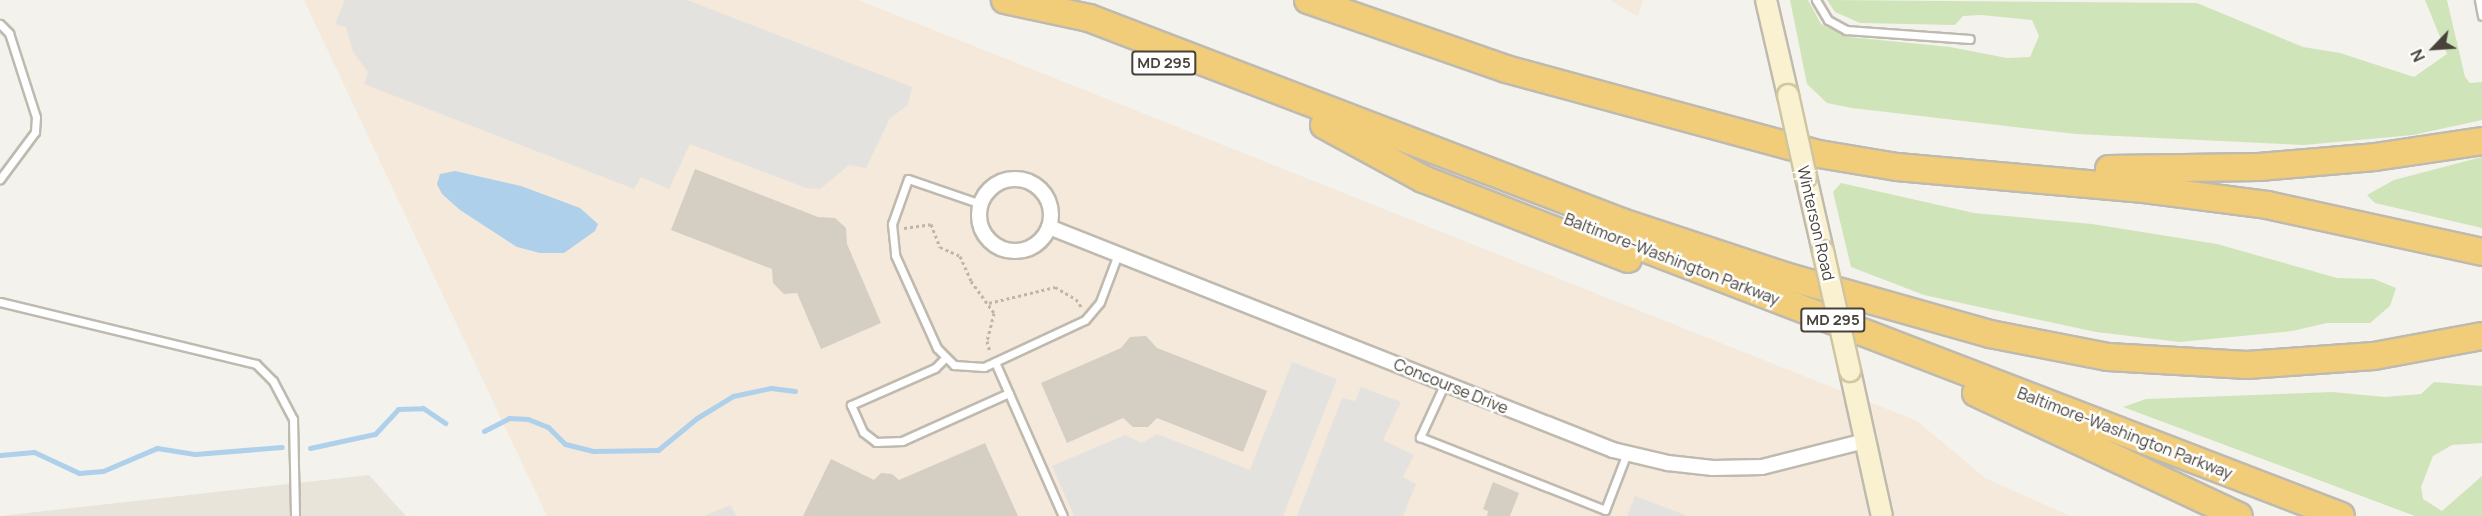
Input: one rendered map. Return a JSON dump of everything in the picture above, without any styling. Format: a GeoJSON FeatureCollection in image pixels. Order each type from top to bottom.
{"type":"FeatureCollection","features":[{"type":"Feature","properties":{"kind":"highway","name":"Baltimore-Washington Parkway"},"geometry":{"type":"LineString","coordinates":[[1004,0],[1324,126],[2341,516]]}},
{"type":"Feature","properties":{"kind":"highway"},"geometry":{"type":"LineString","coordinates":[[1004,0],[1089,18],[1622,222],[1785,276],[1990,334],[2108,357],[2247,365],[2374,356],[2482,336]]}},
{"type":"Feature","properties":{"kind":"highway"},"geometry":{"type":"LineString","coordinates":[[1308,0],[1506,69],[1819,154],[1897,167],[2144,189],[2267,206],[2482,252]]}},
{"type":"Feature","properties":{"kind":"highway"},"geometry":{"type":"LineString","coordinates":[[1324,126],[1423,179],[1972,392],[2239,516]]}},
{"type":"Feature","properties":{"kind":"highway"},"geometry":{"type":"LineString","coordinates":[[1744,132],[1920,154],[2143,171],[2364,159],[2482,141]]}},
{"type":"Feature","properties":{"kind":"street","name":"Winterson Road"},"geometry":{"type":"LineString","coordinates":[[1766,0],[1882,516]]}},
{"type":"Feature","properties":{"kind":"street"},"geometry":{"type":"LineString","coordinates":[[1002,181],[1026,181],[1040,189],[1049,203],[1049,227],[1041,241],[1027,249],[1003,249],[984,235],[979,220],[981,204],[989,190],[1002,181]]}},
{"type":"Feature","properties":{"kind":"street","name":"Concourse Drive"},"geometry":{"type":"LineString","coordinates":[[1049,227],[1627,453],[1713,468],[1762,467],[1865,441]]}},
{"type":"Feature","properties":{"kind":"lane"},"geometry":{"type":"LineString","coordinates":[[1816,0],[1828,20],[1846,30],[1970,39]]}},
{"type":"Feature","properties":{"kind":"lane"},"geometry":{"type":"LineString","coordinates":[[2479,0],[2482,16]]}},
{"type":"Feature","properties":{"kind":"lane"},"geometry":{"type":"LineString","coordinates":[[0,24],[9,33],[36,117],[35,132],[0,179]]}},
{"type":"Feature","properties":{"kind":"lane"},"geometry":{"type":"LineString","coordinates":[[981,204],[909,179],[892,224],[895,255],[945,358],[967,368],[995,362],[1085,320],[1100,302],[1118,254]]}},
{"type":"Feature","properties":{"kind":"lane"},"geometry":{"type":"LineString","coordinates":[[0,302],[256,364],[285,400],[293,420],[295,516]]}},
{"type":"Feature","properties":{"kind":"lane"},"geometry":{"type":"LineString","coordinates":[[945,358],[936,368],[851,405],[863,432],[876,442],[902,441],[1009,393]]}},
{"type":"Feature","properties":{"kind":"lane"},"geometry":{"type":"LineString","coordinates":[[995,362],[1063,516]]}},
{"type":"Feature","properties":{"kind":"lane"},"geometry":{"type":"LineString","coordinates":[[1445,383],[1420,437],[1605,513],[1627,453]]}},
{"type":"Feature","properties":{"kind":"path"},"geometry":{"type":"LineString","coordinates":[[902,228],[931,224],[934,241],[960,256],[970,280],[989,303],[994,321],[987,341],[990,352]]}},
{"type":"Feature","properties":{"kind":"path"},"geometry":{"type":"LineString","coordinates":[[989,303],[1055,287],[1076,299],[1083,308]]}},
{"type":"Feature","properties":{"kind":"shaded area"},"geometry":{"type":"Polygon","coordinates":[[[304,0],[858,0],[1917,421],[1985,478],[2070,516],[547,516],[304,0]]]}},
{"type":"Feature","properties":{"kind":"shaded area"},"geometry":{"type":"Polygon","coordinates":[[[345,0],[687,0],[912,87],[908,105],[890,118],[866,168],[849,165],[820,189],[806,188],[690,144],[669,189],[641,177],[634,189],[364,84],[368,72],[353,52],[346,27],[335,24],[345,0]]]}},
{"type":"Feature","properties":{"kind":"shaded area"},"geometry":{"type":"Polygon","coordinates":[[[1610,0],[1643,0],[1638,17],[1610,0]]]}},
{"type":"Feature","properties":{"kind":"shaded area"},"geometry":{"type":"Polygon","coordinates":[[[1292,362],[1337,379],[1283,516],[1074,516],[1052,466],[1125,435],[1142,443],[1157,434],[1250,470],[1292,362]]]}},
{"type":"Feature","properties":{"kind":"shaded area"},"geometry":{"type":"Polygon","coordinates":[[[1361,387],[1401,402],[1383,440],[1414,455],[1403,477],[1416,484],[1403,516],[1297,516],[1342,398],[1355,401],[1361,387]]]}},
{"type":"Feature","properties":{"kind":"shaded area"},"geometry":{"type":"Polygon","coordinates":[[[369,475],[406,516],[0,516],[369,475]]]}},
{"type":"Feature","properties":{"kind":"shaded area"},"geometry":{"type":"Polygon","coordinates":[[[1635,496],[1688,516],[1627,516],[1635,496]]]}},
{"type":"Feature","properties":{"kind":"shaded area"},"geometry":{"type":"Polygon","coordinates":[[[730,505],[737,516],[704,516],[730,505]]]}},
{"type":"Feature","properties":{"kind":"green space"},"geometry":{"type":"Polygon","coordinates":[[[1790,0],[1808,0],[1821,24],[1849,37],[1950,47],[2007,58],[2030,57],[2039,36],[2032,20],[1981,15],[1963,16],[1955,25],[1860,23],[1835,12],[1827,0],[2197,3],[2303,47],[2340,53],[2414,77],[2447,54],[2425,0],[2447,0],[2465,77],[2470,83],[2482,82],[2482,120],[2413,135],[2304,145],[2076,134],[1852,108],[1827,103],[1807,84],[1790,0]]]}},
{"type":"Feature","properties":{"kind":"green space"},"geometry":{"type":"Polygon","coordinates":[[[2482,157],[2482,228],[2375,203],[2367,195],[2394,180],[2482,157]]]}},
{"type":"Feature","properties":{"kind":"green space"},"geometry":{"type":"Polygon","coordinates":[[[1841,183],[1974,213],[2092,224],[2217,244],[2337,278],[2374,279],[2396,288],[2390,306],[2370,323],[2327,323],[2292,331],[2180,342],[2096,332],[1924,295],[1851,267],[1833,192],[1841,183]]]}},
{"type":"Feature","properties":{"kind":"green space"},"geometry":{"type":"Polygon","coordinates":[[[2434,382],[2482,386],[2482,443],[2452,445],[2433,456],[2421,487],[2423,499],[2442,511],[2482,476],[2482,516],[2415,516],[2123,407],[2146,399],[2332,392],[2385,397],[2421,394],[2434,382]]]}},
{"type":"Feature","properties":{"kind":"water"},"geometry":{"type":"Polygon","coordinates":[[[455,171],[521,186],[580,208],[598,224],[595,231],[564,253],[540,253],[517,247],[460,210],[442,194],[437,184],[440,174],[455,171]]]}},
{"type":"Feature","properties":{"kind":"building"},"geometry":{"type":"Polygon","coordinates":[[[695,169],[818,217],[835,218],[846,228],[847,244],[881,323],[821,349],[797,293],[784,294],[773,283],[772,269],[671,230],[695,169]]]}},
{"type":"Feature","properties":{"kind":"building"},"geometry":{"type":"Polygon","coordinates":[[[1146,336],[1157,348],[1267,391],[1243,452],[1157,418],[1148,427],[1133,427],[1123,418],[1067,443],[1041,383],[1121,348],[1130,337],[1146,336]]]}},
{"type":"Feature","properties":{"kind":"building"},"geometry":{"type":"Polygon","coordinates":[[[985,443],[1018,516],[803,516],[831,459],[874,480],[881,473],[892,474],[899,480],[985,443]]]}},
{"type":"Feature","properties":{"kind":"building"},"geometry":{"type":"Polygon","coordinates":[[[1493,482],[1519,493],[1510,516],[1487,516],[1488,511],[1483,509],[1493,482]]]}},
{"type":"Feature","properties":{"kind":"waterway"},"geometry":{"type":"LineString","coordinates":[[484,431],[509,418],[528,419],[548,427],[565,444],[593,451],[658,450],[697,418],[733,396],[771,388],[795,391]]}},
{"type":"Feature","properties":{"kind":"waterway"},"geometry":{"type":"LineString","coordinates":[[310,448],[375,434],[398,409],[423,408],[445,423]]}},
{"type":"Feature","properties":{"kind":"waterway"},"geometry":{"type":"LineString","coordinates":[[0,455],[34,452],[79,473],[103,471],[157,448],[195,454],[282,447]]}}]}
